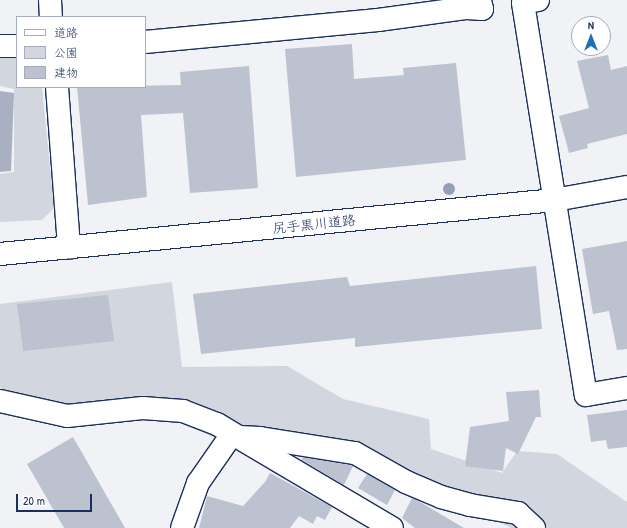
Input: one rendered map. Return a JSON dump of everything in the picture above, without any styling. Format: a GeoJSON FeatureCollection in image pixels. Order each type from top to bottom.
{"type":"FeatureCollection","features":[{"type":"Feature","properties":{"kind":"street"},"geometry":{"type":"LineString","coordinates":[[50,0],[51,16]]}},
{"type":"Feature","properties":{"kind":"street"},"geometry":{"type":"LineString","coordinates":[[146,42],[363,21],[467,8],[482,9],[480,0]]}},
{"type":"Feature","properties":{"kind":"street"},"geometry":{"type":"LineString","coordinates":[[538,0],[523,3],[586,395],[627,388]]}},
{"type":"Feature","properties":{"kind":"street"},"geometry":{"type":"LineString","coordinates":[[0,46],[16,46]]}},
{"type":"Feature","properties":{"kind":"street"},"geometry":{"type":"LineString","coordinates":[[57,88],[69,248]]}},
{"type":"Feature","properties":{"kind":"street","name":"尻手黒川道路"},"geometry":{"type":"LineString","coordinates":[[0,254],[555,200],[627,187]]}},
{"type":"Feature","properties":{"kind":"street"},"geometry":{"type":"LineString","coordinates":[[0,401],[67,416],[143,408],[183,411],[217,424],[392,528]]}},
{"type":"Feature","properties":{"kind":"street"},"geometry":{"type":"LineString","coordinates":[[182,528],[198,483],[235,436]]}},
{"type":"Feature","properties":{"kind":"street"},"geometry":{"type":"LineString","coordinates":[[235,436],[260,438],[355,453],[406,482],[441,497],[470,505],[518,513],[534,528]]}},
{"type":"Feature","properties":{"kind":"green space"},"geometry":{"type":"Polygon","coordinates":[[[0,58],[16,58],[16,88],[42,88],[54,208],[42,220],[0,222],[0,174],[14,172],[14,89],[0,86],[0,58]]]}},
{"type":"Feature","properties":{"kind":"green space"},"geometry":{"type":"Polygon","coordinates":[[[172,282],[182,367],[287,366],[343,399],[429,419],[431,449],[502,473],[517,451],[557,454],[627,502],[627,528],[511,528],[405,487],[337,455],[242,449],[161,415],[11,409],[0,386],[0,304],[172,282]]]}},
{"type":"Feature","properties":{"kind":"water"},"geometry":{"type":"Polygon","coordinates":[[[0,91],[14,93],[11,171],[0,172],[0,91]]]}},
{"type":"Feature","properties":{"kind":"building"},"geometry":{"type":"Polygon","coordinates":[[[352,44],[354,79],[404,75],[403,68],[456,63],[466,160],[296,177],[285,49],[352,44]]]}},
{"type":"Feature","properties":{"kind":"building"},"geometry":{"type":"Polygon","coordinates":[[[608,56],[611,70],[627,66],[627,134],[587,144],[588,148],[569,153],[559,116],[589,108],[577,61],[608,56]]]}},
{"type":"Feature","properties":{"kind":"building"},"geometry":{"type":"Polygon","coordinates":[[[249,66],[258,188],[190,193],[183,113],[141,115],[147,197],[88,205],[77,88],[146,88],[146,86],[181,85],[180,72],[249,66]]]}},
{"type":"Feature","properties":{"kind":"building"},"geometry":{"type":"Polygon","coordinates":[[[627,241],[627,349],[617,350],[609,311],[593,314],[582,249],[627,241]]]}},
{"type":"Feature","properties":{"kind":"building"},"geometry":{"type":"Polygon","coordinates":[[[536,266],[542,329],[355,347],[355,338],[201,354],[193,294],[347,277],[350,286],[536,266]]]}},
{"type":"Feature","properties":{"kind":"building"},"geometry":{"type":"Polygon","coordinates":[[[108,295],[114,341],[23,351],[17,304],[108,295]]]}},
{"type":"Feature","properties":{"kind":"building"},"geometry":{"type":"Polygon","coordinates":[[[539,390],[541,417],[536,417],[518,454],[506,448],[503,471],[465,466],[470,427],[509,421],[506,392],[539,390]]]}},
{"type":"Feature","properties":{"kind":"building"},"geometry":{"type":"Polygon","coordinates":[[[627,410],[627,447],[608,449],[606,440],[591,442],[587,415],[627,410]]]}},
{"type":"Feature","properties":{"kind":"building"},"geometry":{"type":"Polygon","coordinates":[[[73,437],[125,528],[64,528],[27,464],[73,437]]]}},
{"type":"Feature","properties":{"kind":"building"},"geometry":{"type":"Polygon","coordinates":[[[302,457],[353,466],[344,485],[302,460],[302,457]]]}},
{"type":"Feature","properties":{"kind":"building"},"geometry":{"type":"Polygon","coordinates":[[[270,473],[332,507],[325,520],[317,516],[313,524],[299,516],[290,528],[199,528],[207,496],[243,506],[265,482],[270,473]]]}},
{"type":"Feature","properties":{"kind":"building"},"geometry":{"type":"Polygon","coordinates":[[[367,474],[395,490],[387,505],[358,488],[367,474]]]}},
{"type":"Feature","properties":{"kind":"building"},"geometry":{"type":"Polygon","coordinates":[[[412,498],[464,528],[415,528],[402,518],[412,498]]]}}]}
